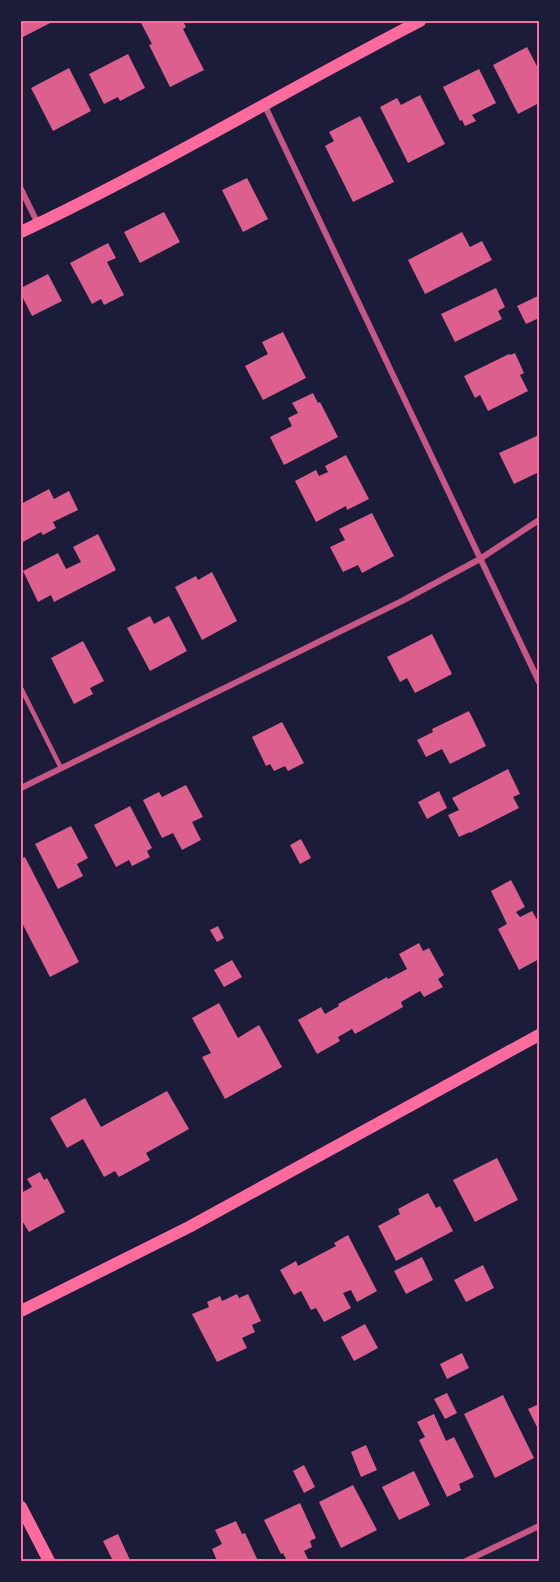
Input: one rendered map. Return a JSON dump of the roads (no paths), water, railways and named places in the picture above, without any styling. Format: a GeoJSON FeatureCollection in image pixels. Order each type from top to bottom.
{"type":"FeatureCollection","features":[{"type":"Feature","properties":{"kind":"main road"},"geometry":{"type":"LineString","coordinates":[[21,232],[87,200],[420,21]]}},
{"type":"Feature","properties":{"kind":"main road"},"geometry":{"type":"LineString","coordinates":[[21,1311],[189,1227],[539,1035]]}},
{"type":"Feature","properties":{"kind":"main road"},"geometry":{"type":"LineString","coordinates":[[21,1508],[49,1561]]}},
{"type":"Feature","properties":{"kind":"street"},"geometry":{"type":"LineString","coordinates":[[263,104],[539,682]]}},
{"type":"Feature","properties":{"kind":"street"},"geometry":{"type":"LineString","coordinates":[[21,189],[38,224]]}},
{"type":"Feature","properties":{"kind":"street"},"geometry":{"type":"LineString","coordinates":[[21,788],[402,602],[480,559],[539,520]]}},
{"type":"Feature","properties":{"kind":"street"},"geometry":{"type":"LineString","coordinates":[[466,1561],[539,1527]]}},
{"type":"Feature","properties":{"kind":"lane"},"geometry":{"type":"LineString","coordinates":[[21,688],[61,768]]}}]}
